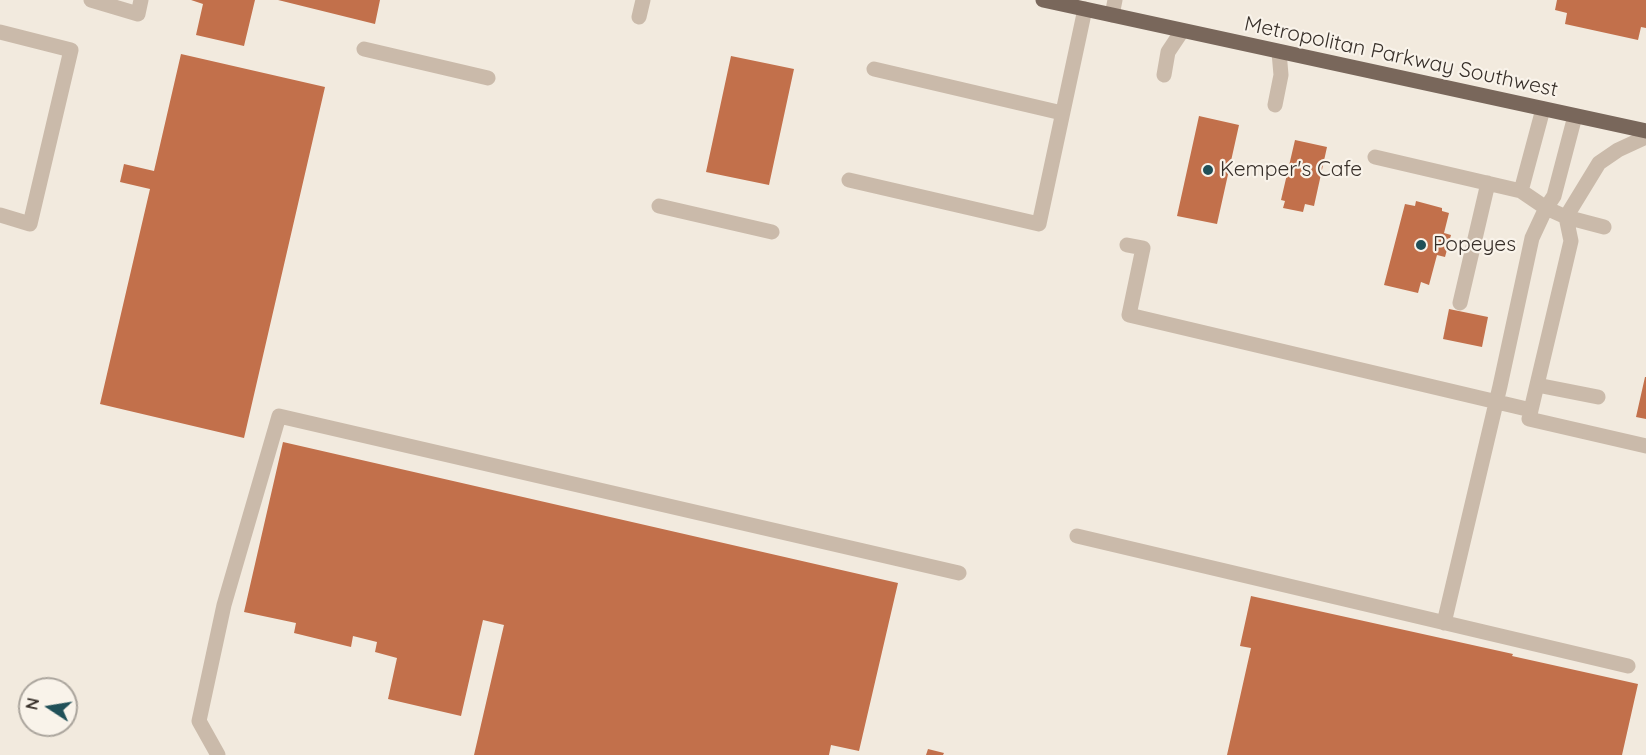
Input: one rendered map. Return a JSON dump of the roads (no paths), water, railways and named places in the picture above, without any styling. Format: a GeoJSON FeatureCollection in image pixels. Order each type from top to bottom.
{"type":"FeatureCollection","features":[{"type":"Feature","properties":{"kind":"main road","name":"Metropolitan Parkway Southwest"},"geometry":{"type":"LineString","coordinates":[[1042,0],[1085,9],[1114,8],[1182,30],[1646,131]]}},
{"type":"Feature","properties":{"kind":"lane"},"geometry":{"type":"LineString","coordinates":[[91,0],[138,14],[141,0]]}},
{"type":"Feature","properties":{"kind":"lane"},"geometry":{"type":"LineString","coordinates":[[639,17],[643,0]]}},
{"type":"Feature","properties":{"kind":"lane"},"geometry":{"type":"LineString","coordinates":[[849,180],[1039,224],[1085,9]]}},
{"type":"Feature","properties":{"kind":"lane"},"geometry":{"type":"LineString","coordinates":[[1164,75],[1168,52],[1182,30]]}},
{"type":"Feature","properties":{"kind":"lane"},"geometry":{"type":"LineString","coordinates":[[0,32],[71,50],[30,224],[0,215]]}},
{"type":"Feature","properties":{"kind":"lane"},"geometry":{"type":"LineString","coordinates":[[364,49],[488,78]]}},
{"type":"Feature","properties":{"kind":"lane"},"geometry":{"type":"LineString","coordinates":[[1275,105],[1281,75],[1279,52]]}},
{"type":"Feature","properties":{"kind":"lane"},"geometry":{"type":"LineString","coordinates":[[874,69],[1062,113]]}},
{"type":"Feature","properties":{"kind":"lane"},"geometry":{"type":"LineString","coordinates":[[1521,191],[1543,109]]}},
{"type":"Feature","properties":{"kind":"lane"},"geometry":{"type":"LineString","coordinates":[[1444,623],[1532,238],[1554,196],[1575,116]]}},
{"type":"Feature","properties":{"kind":"lane"},"geometry":{"type":"LineString","coordinates":[[1646,137],[1618,150],[1599,163],[1566,217],[1571,241],[1529,419],[1646,446]]}},
{"type":"Feature","properties":{"kind":"lane"},"geometry":{"type":"LineString","coordinates":[[1375,158],[1521,191],[1546,208],[1566,217],[1604,227]]}},
{"type":"Feature","properties":{"kind":"lane"},"geometry":{"type":"LineString","coordinates":[[1460,303],[1488,183]]}},
{"type":"Feature","properties":{"kind":"lane"},"geometry":{"type":"LineString","coordinates":[[659,206],[772,232]]}},
{"type":"Feature","properties":{"kind":"lane"},"geometry":{"type":"LineString","coordinates":[[1127,245],[1143,248],[1129,315],[1531,410]]}},
{"type":"Feature","properties":{"kind":"lane"},"geometry":{"type":"LineString","coordinates":[[1537,385],[1598,397]]}},
{"type":"Feature","properties":{"kind":"lane"},"geometry":{"type":"LineString","coordinates":[[218,755],[199,721],[224,605],[279,416],[959,573]]}},
{"type":"Feature","properties":{"kind":"lane"},"geometry":{"type":"LineString","coordinates":[[1077,536],[1628,666]]}},
{"type":"Feature","properties":{"kind":"place","name":"Kemper's Cafe"},"geometry":{"type":"Point","coordinates":[1208,170]}},
{"type":"Feature","properties":{"kind":"place","name":"Popeyes"},"geometry":{"type":"Point","coordinates":[1421,245]}}]}
